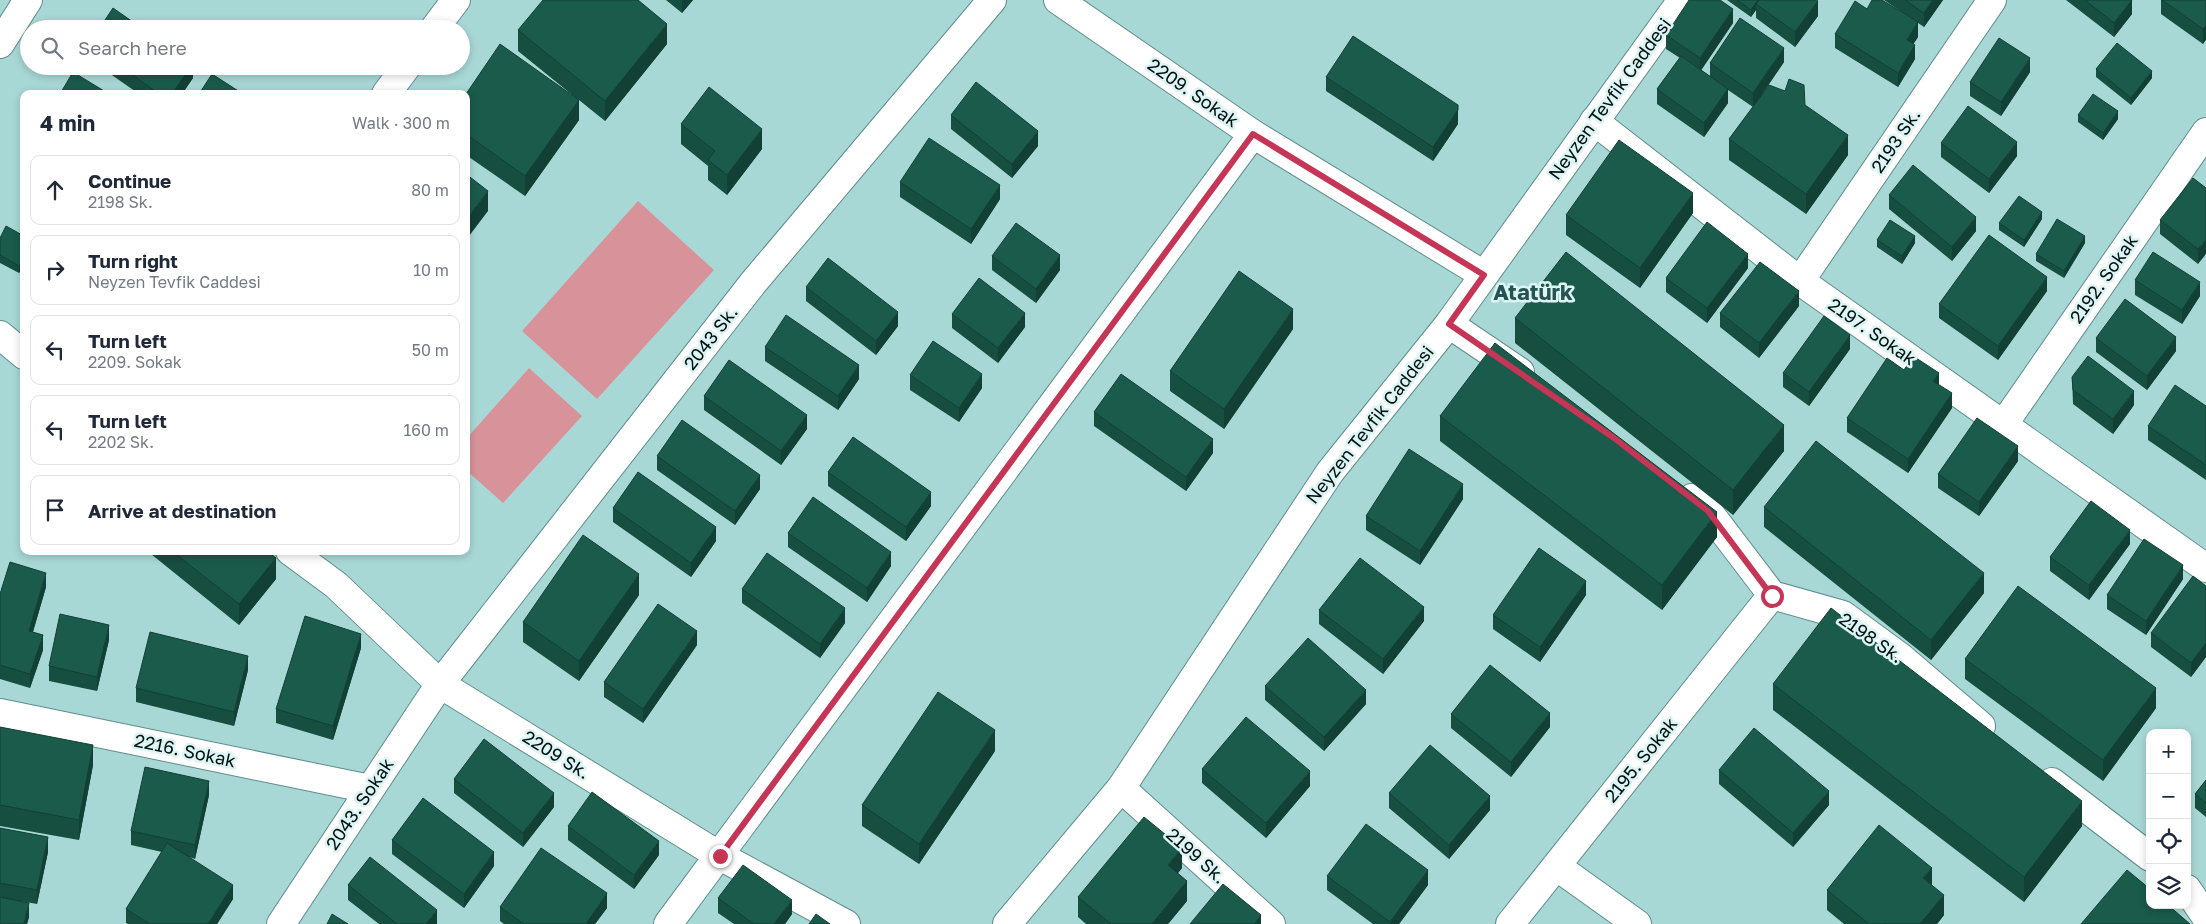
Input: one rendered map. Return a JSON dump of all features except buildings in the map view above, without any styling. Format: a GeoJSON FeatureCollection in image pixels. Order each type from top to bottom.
{"type":"FeatureCollection","features":[{"type":"Feature","properties":{"kind":"street"},"geometry":{"type":"LineString","coordinates":[[0,44],[28,0]]}},
{"type":"Feature","properties":{"kind":"street"},"geometry":{"type":"LineString","coordinates":[[441,20],[456,0]]}},
{"type":"Feature","properties":{"kind":"street","name":"2043 Sk."},"geometry":{"type":"LineString","coordinates":[[440,684],[753,283],[992,0]]}},
{"type":"Feature","properties":{"kind":"street","name":"2209. Sokak"},"geometry":{"type":"LineString","coordinates":[[1058,0],[1253,134],[1484,275]]}},
{"type":"Feature","properties":{"kind":"street","name":"Neyzen Tevfik Caddesi"},"geometry":{"type":"LineString","coordinates":[[1008,924],[1121,788],[1330,472],[1449,324],[1682,0]]}},
{"type":"Feature","properties":{"kind":"street","name":"2193 Sk."},"geometry":{"type":"LineString","coordinates":[[1800,281],[1992,0]]}},
{"type":"Feature","properties":{"kind":"street"},"geometry":{"type":"LineString","coordinates":[[389,90],[400,75]]}},
{"type":"Feature","properties":{"kind":"street","name":"2197. Sokak"},"geometry":{"type":"LineString","coordinates":[[1594,121],[1800,281],[2206,568]]}},
{"type":"Feature","properties":{"kind":"street","name":"2192. Sokak"},"geometry":{"type":"LineString","coordinates":[[2003,425],[2206,132]]}},
{"type":"Feature","properties":{"kind":"street"},"geometry":{"type":"LineString","coordinates":[[668,924],[1253,134]]}},
{"type":"Feature","properties":{"kind":"street"},"geometry":{"type":"LineString","coordinates":[[1449,324],[1543,389]]}},
{"type":"Feature","properties":{"kind":"street"},"geometry":{"type":"LineString","coordinates":[[0,335],[20,352]]}},
{"type":"Feature","properties":{"kind":"street"},"geometry":{"type":"LineString","coordinates":[[1669,481],[1708,511],[1772,596]]}},
{"type":"Feature","properties":{"kind":"street","name":"2209 Sk."},"geometry":{"type":"LineString","coordinates":[[295,555],[336,585],[440,684],[720,856],[846,924]]}},
{"type":"Feature","properties":{"kind":"street","name":"2198 Sk."},"geometry":{"type":"LineString","coordinates":[[1772,596],[1843,615],[1898,656],[2000,742]]}},
{"type":"Feature","properties":{"kind":"street","name":"2195. Sokak"},"geometry":{"type":"LineString","coordinates":[[1510,924],[1772,596]]}},
{"type":"Feature","properties":{"kind":"street","name":"2043. Sokak"},"geometry":{"type":"LineString","coordinates":[[281,924],[440,684]]}},
{"type":"Feature","properties":{"kind":"street","name":"2216. Sokak"},"geometry":{"type":"LineString","coordinates":[[0,713],[370,789]]}},
{"type":"Feature","properties":{"kind":"street"},"geometry":{"type":"LineString","coordinates":[[2030,765],[2146,854]]}},
{"type":"Feature","properties":{"kind":"street","name":"2199 Sk."},"geometry":{"type":"LineString","coordinates":[[1121,788],[1271,924]]}},
{"type":"Feature","properties":{"kind":"street"},"geometry":{"type":"LineString","coordinates":[[1556,866],[1637,924]]}},
{"type":"Feature","properties":{"kind":"street"},"geometry":{"type":"LineString","coordinates":[[2191,895],[2206,917]]}},
{"type":"Feature","properties":{"kind":"shaded area"},"geometry":{"type":"Polygon","coordinates":[[[638,201],[714,270],[597,399],[522,331],[638,201]]]}},
{"type":"Feature","properties":{"kind":"shaded area"},"geometry":{"type":"Polygon","coordinates":[[[529,368],[582,416],[503,503],[470,474],[470,434],[529,368]]]}},
{"type":"Feature","properties":{"kind":"district","name":"Atatürk"},"geometry":{"type":"Point","coordinates":[1533,292]}},
{"type":"Feature","properties":{"kind":"route"},"geometry":{"type":"LineString","coordinates":[[720,856],[1253,134],[1484,275],[1449,324],[1614,438],[1708,511],[1772,596]]}}]}
